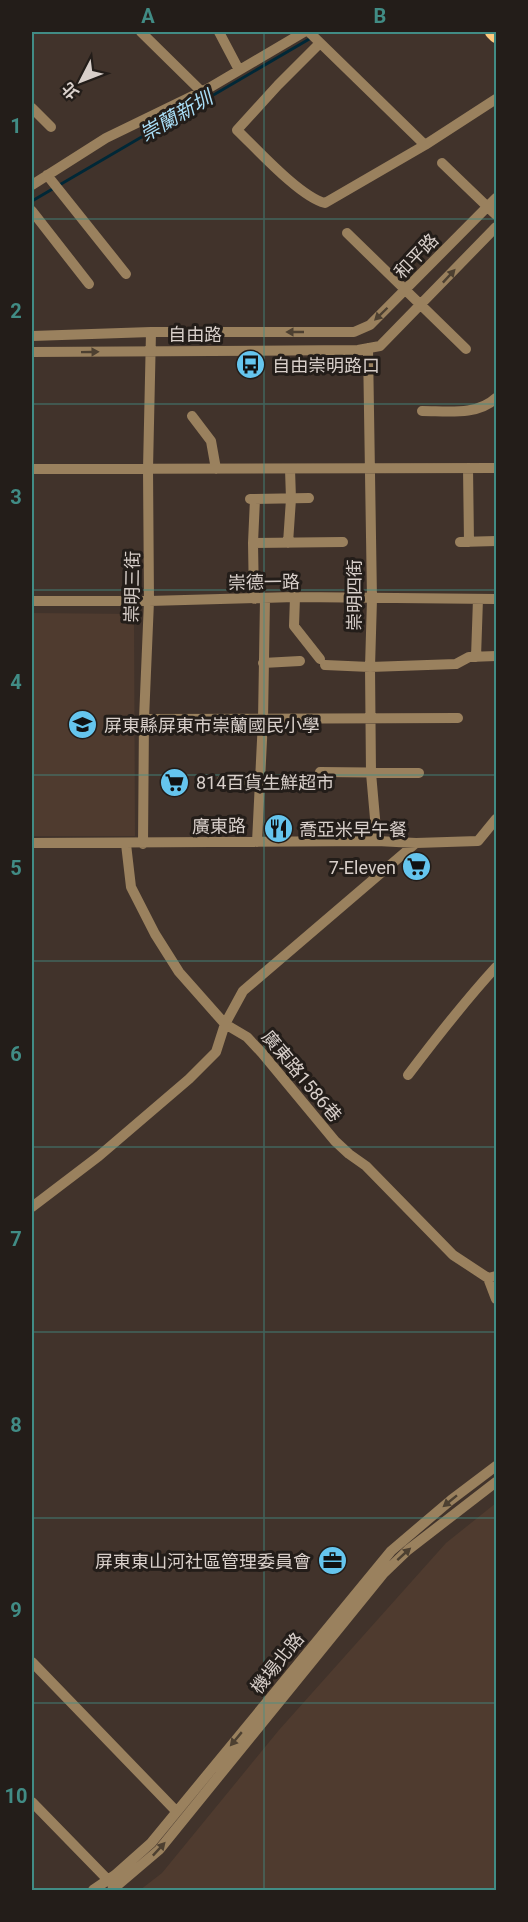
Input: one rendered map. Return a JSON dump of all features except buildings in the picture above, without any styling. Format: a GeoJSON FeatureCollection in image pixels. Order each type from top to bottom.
{"type":"FeatureCollection","features":[{"type":"Feature","properties":{"kind":"main road"},"geometry":{"type":"LineString","coordinates":[[492,32],[496,36]]}},
{"type":"Feature","properties":{"kind":"street"},"geometry":{"type":"LineString","coordinates":[[141,32],[202,92]]}},
{"type":"Feature","properties":{"kind":"street"},"geometry":{"type":"LineString","coordinates":[[219,32],[239,70]]}},
{"type":"Feature","properties":{"kind":"street"},"geometry":{"type":"LineString","coordinates":[[32,185],[53,183],[87,150],[106,138],[312,35]]}},
{"type":"Feature","properties":{"kind":"street"},"geometry":{"type":"LineString","coordinates":[[312,35],[278,85],[237,130],[314,201],[325,204],[425,145],[496,99]]}},
{"type":"Feature","properties":{"kind":"street"},"geometry":{"type":"LineString","coordinates":[[312,35],[425,145]]}},
{"type":"Feature","properties":{"kind":"street"},"geometry":{"type":"LineString","coordinates":[[32,108],[51,127]]}},
{"type":"Feature","properties":{"kind":"street"},"geometry":{"type":"LineString","coordinates":[[442,163],[496,215]]}},
{"type":"Feature","properties":{"kind":"street"},"geometry":{"type":"LineString","coordinates":[[53,183],[126,274]]}},
{"type":"Feature","properties":{"kind":"street","name":"和平路"},"geometry":{"type":"LineString","coordinates":[[354,332],[370,325],[496,198]]}},
{"type":"Feature","properties":{"kind":"street"},"geometry":{"type":"LineString","coordinates":[[32,211],[90,284]]}},
{"type":"Feature","properties":{"kind":"street","name":"和平路"},"geometry":{"type":"LineString","coordinates":[[363,349],[380,346],[496,227]]}},
{"type":"Feature","properties":{"kind":"street"},"geometry":{"type":"LineString","coordinates":[[347,233],[466,349]]}},
{"type":"Feature","properties":{"kind":"street","name":"自由路"},"geometry":{"type":"LineString","coordinates":[[32,336],[151,332],[354,332]]}},
{"type":"Feature","properties":{"kind":"street","name":"崇明三街"},"geometry":{"type":"LineString","coordinates":[[143,843],[144,719],[149,601],[148,469],[151,332]]}},
{"type":"Feature","properties":{"kind":"street","name":"自由路"},"geometry":{"type":"LineString","coordinates":[[32,352],[363,349]]}},
{"type":"Feature","properties":{"kind":"street","name":"崇明四街"},"geometry":{"type":"LineString","coordinates":[[363,349],[370,467],[371,773],[376,841]]}},
{"type":"Feature","properties":{"kind":"street"},"geometry":{"type":"LineString","coordinates":[[422,411],[473,411],[490,404],[496,398]]}},
{"type":"Feature","properties":{"kind":"street"},"geometry":{"type":"LineString","coordinates":[[192,416],[211,441],[216,469]]}},
{"type":"Feature","properties":{"kind":"street"},"geometry":{"type":"LineString","coordinates":[[468,468],[464,542],[496,541]]}},
{"type":"Feature","properties":{"kind":"street"},"geometry":{"type":"LineString","coordinates":[[32,469],[496,468]]}},
{"type":"Feature","properties":{"kind":"street"},"geometry":{"type":"LineString","coordinates":[[288,543],[290,469]]}},
{"type":"Feature","properties":{"kind":"street"},"geometry":{"type":"LineString","coordinates":[[257,842],[261,780],[263,663],[253,543],[252,499],[309,498]]}},
{"type":"Feature","properties":{"kind":"street"},"geometry":{"type":"LineString","coordinates":[[253,543],[343,542]]}},
{"type":"Feature","properties":{"kind":"street"},"geometry":{"type":"LineString","coordinates":[[295,597],[294,626],[323,662],[370,667],[456,664],[469,657],[496,656]]}},
{"type":"Feature","properties":{"kind":"street","name":"崇德一路"},"geometry":{"type":"LineString","coordinates":[[32,601],[295,597],[496,598]]}},
{"type":"Feature","properties":{"kind":"street"},"geometry":{"type":"LineString","coordinates":[[476,657],[478,599]]}},
{"type":"Feature","properties":{"kind":"street"},"geometry":{"type":"LineString","coordinates":[[263,663],[300,661]]}},
{"type":"Feature","properties":{"kind":"street"},"geometry":{"type":"LineString","coordinates":[[144,719],[458,718]]}},
{"type":"Feature","properties":{"kind":"street"},"geometry":{"type":"LineString","coordinates":[[320,772],[419,773]]}},
{"type":"Feature","properties":{"kind":"street"},"geometry":{"type":"LineString","coordinates":[[222,780],[309,780]]}},
{"type":"Feature","properties":{"kind":"street","name":"廣東路"},"geometry":{"type":"LineString","coordinates":[[32,843],[478,841],[496,819]]}},
{"type":"Feature","properties":{"kind":"street"},"geometry":{"type":"LineString","coordinates":[[32,1207],[99,1155],[189,1079],[216,1052],[225,1024],[243,991],[416,843]]}},
{"type":"Feature","properties":{"kind":"street","name":"廣東路1586巷"},"geometry":{"type":"LineString","coordinates":[[126,844],[131,887],[155,934],[180,972],[225,1024],[247,1037],[334,1141],[366,1166],[453,1255],[492,1277]]}},
{"type":"Feature","properties":{"kind":"street"},"geometry":{"type":"LineString","coordinates":[[408,1075],[474,990],[496,967]]}},
{"type":"Feature","properties":{"kind":"street"},"geometry":{"type":"LineString","coordinates":[[492,1277],[496,1299]]}},
{"type":"Feature","properties":{"kind":"street","name":"機場北路"},"geometry":{"type":"LineString","coordinates":[[112,1886],[151,1843],[391,1551],[451,1500],[496,1466]]}},
{"type":"Feature","properties":{"kind":"street","name":"機場北路"},"geometry":{"type":"LineString","coordinates":[[93,1890],[112,1886],[159,1850],[383,1574],[408,1550],[496,1482]]}},
{"type":"Feature","properties":{"kind":"street"},"geometry":{"type":"LineString","coordinates":[[32,1662],[176,1811]]}},
{"type":"Feature","properties":{"kind":"street"},"geometry":{"type":"LineString","coordinates":[[32,1802],[112,1886]]}},
{"type":"Feature","properties":{"kind":"shaded area","name":"屏東縣屏東市崇蘭國民小學"},"geometry":{"type":"Polygon","coordinates":[[[32,613],[134,614],[135,836],[32,836],[32,613]]]}},
{"type":"Feature","properties":{"kind":"shaded area"},"geometry":{"type":"Polygon","coordinates":[[[496,1503],[496,1890],[140,1890],[162,1873],[279,1730],[446,1543],[496,1503]]]}},
{"type":"Feature","properties":{"kind":"waterway","name":"崇蘭新圳"},"geometry":{"type":"LineString","coordinates":[[32,201],[311,38]]}},
{"type":"Feature","properties":{"kind":"place","name":"自由崇明路口"},"geometry":{"type":"Point","coordinates":[251,365]}},
{"type":"Feature","properties":{"kind":"place","name":"屏東縣屏東市崇蘭國民小學"},"geometry":{"type":"Point","coordinates":[83,725]}},
{"type":"Feature","properties":{"kind":"place","name":"814百貨生鮮超市"},"geometry":{"type":"Point","coordinates":[175,782]}},
{"type":"Feature","properties":{"kind":"place","name":"喬亞米早午餐"},"geometry":{"type":"Point","coordinates":[278,829]}},
{"type":"Feature","properties":{"kind":"place","name":"7-Eleven"},"geometry":{"type":"Point","coordinates":[417,867]}},
{"type":"Feature","properties":{"kind":"place","name":"屏東東山河社區管理委員會"},"geometry":{"type":"Point","coordinates":[332,1561]}}]}
